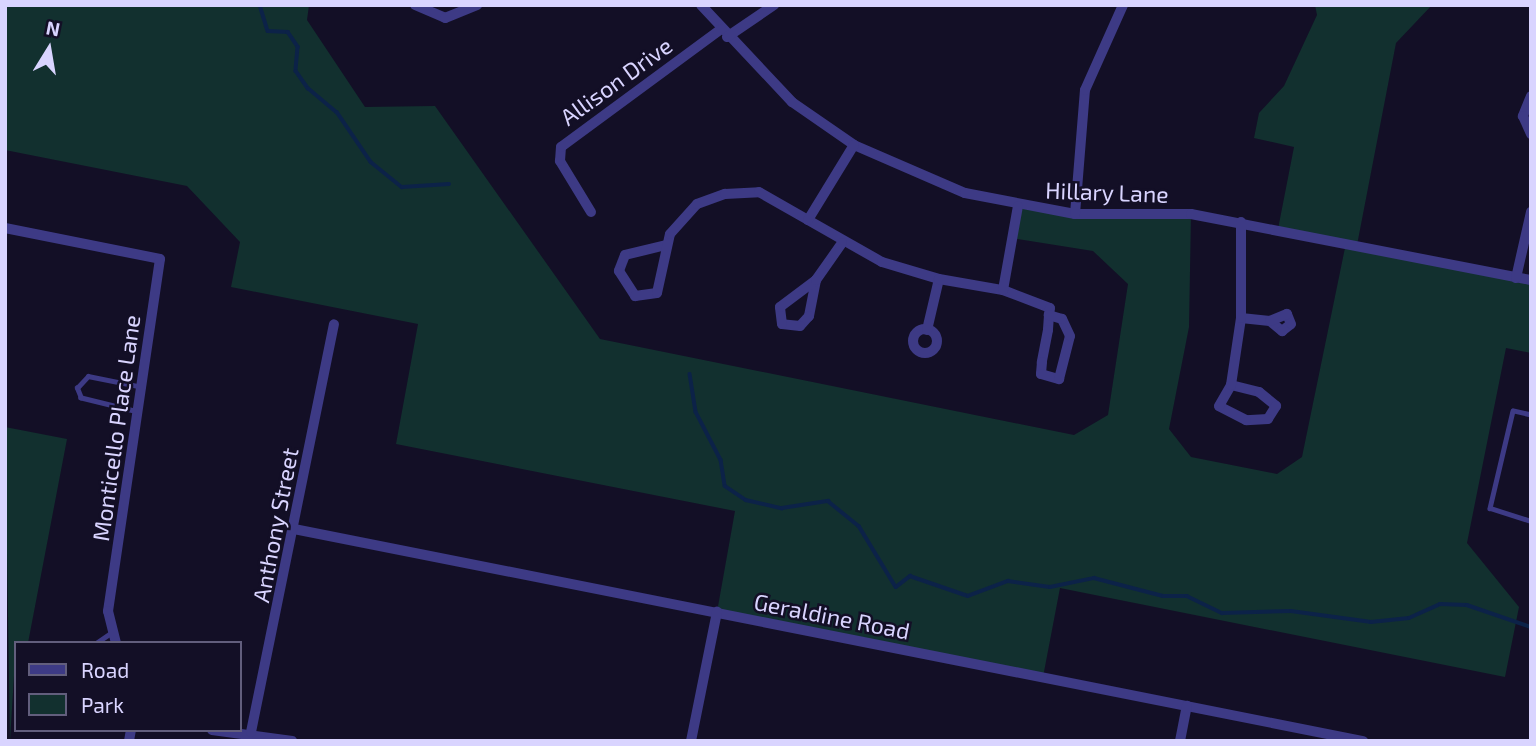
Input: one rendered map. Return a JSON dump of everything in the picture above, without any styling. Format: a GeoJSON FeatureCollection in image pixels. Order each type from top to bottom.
{"type":"FeatureCollection","features":[{"type":"Feature","properties":{"kind":"street"},"geometry":{"type":"LineString","coordinates":[[415,5],[445,18],[478,5]]}},
{"type":"Feature","properties":{"kind":"street","name":"Hillary Lane"},"geometry":{"type":"LineString","coordinates":[[701,5],[724,33],[792,102],[854,145],[937,183],[1018,206],[1075,214],[1191,214],[1241,222],[1531,281]]}},
{"type":"Feature","properties":{"kind":"street","name":"Allison Drive"},"geometry":{"type":"LineString","coordinates":[[591,212],[560,161],[561,147],[724,33],[774,5]]}},
{"type":"Feature","properties":{"kind":"street"},"geometry":{"type":"LineString","coordinates":[[1075,214],[1085,90],[1123,5]]}},
{"type":"Feature","properties":{"kind":"street"},"geometry":{"type":"LineString","coordinates":[[1531,96],[1523,116],[1531,134]]}},
{"type":"Feature","properties":{"kind":"street"},"geometry":{"type":"LineString","coordinates":[[808,220],[854,145]]}},
{"type":"Feature","properties":{"kind":"street"},"geometry":{"type":"LineString","coordinates":[[667,245],[625,255],[619,271],[635,296],[647,299],[657,293],[667,245],[697,204],[725,194],[759,192],[842,243],[939,279],[1003,290],[1039,300],[1049,315],[1062,319],[1070,336],[1059,379],[1041,374],[1049,315]]}},
{"type":"Feature","properties":{"kind":"street"},"geometry":{"type":"LineString","coordinates":[[1003,290],[1018,206]]}},
{"type":"Feature","properties":{"kind":"street"},"geometry":{"type":"LineString","coordinates":[[1516,278],[1531,212]]}},
{"type":"Feature","properties":{"kind":"street"},"geometry":{"type":"LineString","coordinates":[[1231,385],[1259,392],[1276,406],[1268,419],[1246,420],[1219,406],[1231,385],[1241,318],[1241,222]]}},
{"type":"Feature","properties":{"kind":"street","name":"Monticello Place Lane"},"geometry":{"type":"LineString","coordinates":[[5,228],[160,259],[134,411],[126,520],[108,611],[115,641]]}},
{"type":"Feature","properties":{"kind":"street"},"geometry":{"type":"LineString","coordinates":[[816,280],[809,316],[800,326],[782,324],[780,307],[816,280],[842,243]]}},
{"type":"Feature","properties":{"kind":"street"},"geometry":{"type":"LineString","coordinates":[[927,330],[939,279]]}},
{"type":"Feature","properties":{"kind":"street"},"geometry":{"type":"LineString","coordinates":[[1241,318],[1270,321]]}},
{"type":"Feature","properties":{"kind":"street","name":"Anthony Street"},"geometry":{"type":"LineString","coordinates":[[251,732],[334,324]]}},
{"type":"Feature","properties":{"kind":"street","name":"Geraldine Road"},"geometry":{"type":"LineString","coordinates":[[294,529],[1363,741]]}},
{"type":"Feature","properties":{"kind":"street"},"geometry":{"type":"LineString","coordinates":[[691,741],[717,612]]}},
{"type":"Feature","properties":{"kind":"street"},"geometry":{"type":"LineString","coordinates":[[1180,741],[1187,706]]}},
{"type":"Feature","properties":{"kind":"street"},"geometry":{"type":"LineString","coordinates":[[242,732],[292,741]]}},
{"type":"Feature","properties":{"kind":"lane"},"geometry":{"type":"LineString","coordinates":[[134,411],[81,398],[77,388],[88,376],[138,386]]}},
{"type":"Feature","properties":{"kind":"lane"},"geometry":{"type":"LineString","coordinates":[[1531,415],[1513,411],[1490,508],[1531,521]]}},
{"type":"Feature","properties":{"kind":"lane"},"geometry":{"type":"LineString","coordinates":[[99,641],[112,632]]}},
{"type":"Feature","properties":{"kind":"green space"},"geometry":{"type":"Polygon","coordinates":[[[5,5],[309,5],[307,20],[365,107],[435,106],[600,339],[1074,435],[1108,415],[1128,284],[1093,251],[1012,238],[1018,206],[1075,214],[1191,214],[1189,327],[1169,429],[1191,457],[1277,474],[1302,457],[1346,243],[1278,229],[1294,147],[1254,138],[1259,113],[1284,86],[1317,15],[1315,5],[1432,5],[1396,43],[1357,245],[1531,280],[1531,353],[1506,348],[1467,543],[1519,607],[1505,677],[1060,588],[1043,677],[717,612],[735,511],[396,444],[418,324],[231,287],[240,242],[187,186],[5,150],[5,5]]]}},
{"type":"Feature","properties":{"kind":"green space"},"geometry":{"type":"Polygon","coordinates":[[[5,427],[67,439],[28,641],[14,641],[10,741],[5,427]]]}},
{"type":"Feature","properties":{"kind":"waterway"},"geometry":{"type":"LineString","coordinates":[[260,5],[268,31],[288,32],[298,47],[296,71],[308,88],[337,112],[371,162],[402,187],[449,184]]}},
{"type":"Feature","properties":{"kind":"waterway"},"geometry":{"type":"LineString","coordinates":[[690,374],[696,412],[721,460],[725,486],[746,500],[782,508],[828,501],[859,526],[896,587],[910,576],[968,596],[1008,581],[1050,587],[1094,578],[1163,596],[1187,596],[1222,613],[1291,611],[1371,622],[1409,618],[1440,604],[1467,605],[1531,627]]}}]}
